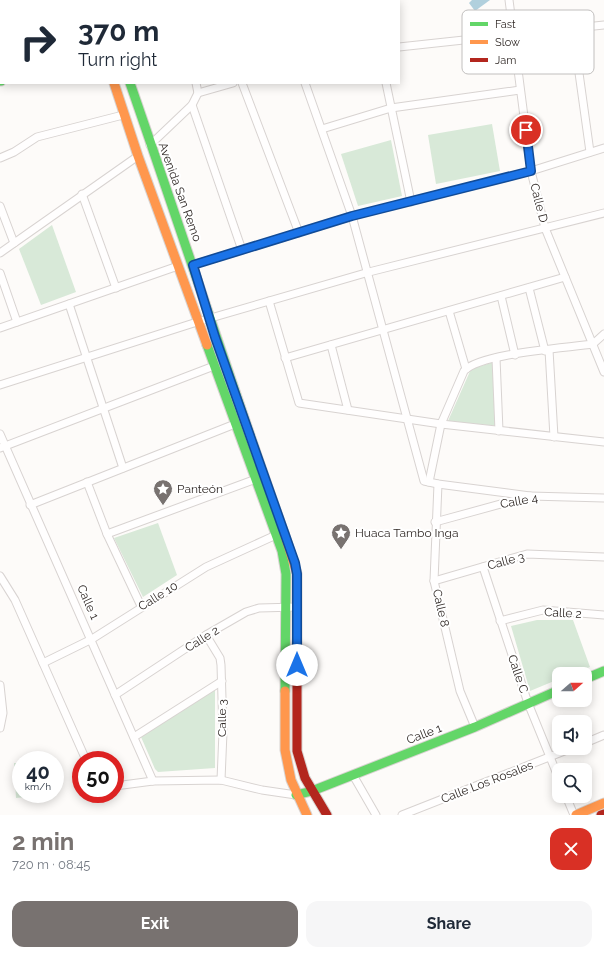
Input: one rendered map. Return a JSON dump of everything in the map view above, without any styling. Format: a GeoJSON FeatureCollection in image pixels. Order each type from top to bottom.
{"type":"FeatureCollection","features":[{"type":"Feature","properties":{"kind":"main road"},"geometry":{"type":"LineString","coordinates":[[114,84],[123,115],[256,479],[285,564],[285,750],[287,765],[296,795],[307,815]]}},
{"type":"Feature","properties":{"kind":"main road","name":"Avenida San Remo"},"geometry":{"type":"LineString","coordinates":[[130,84],[150,146],[193,265],[209,319],[295,563],[297,607],[297,751],[300,764],[312,791],[327,815]]}},
{"type":"Feature","properties":{"kind":"main road"},"geometry":{"type":"LineString","coordinates":[[592,676],[604,671]]}},
{"type":"Feature","properties":{"kind":"main road","name":"Calle 1"},"geometry":{"type":"LineString","coordinates":[[296,795],[312,791],[475,727],[552,693]]}},
{"type":"Feature","properties":{"kind":"main road"},"geometry":{"type":"LineString","coordinates":[[575,815],[604,803]]}},
{"type":"Feature","properties":{"kind":"street","name":"Calle D"},"geometry":{"type":"LineString","coordinates":[[509,0],[510,10]]}},
{"type":"Feature","properties":{"kind":"street"},"geometry":{"type":"LineString","coordinates":[[594,27],[604,25]]}},
{"type":"Feature","properties":{"kind":"street"},"geometry":{"type":"LineString","coordinates":[[400,47],[462,40]]}},
{"type":"Feature","properties":{"kind":"street","name":"Calle D"},"geometry":{"type":"LineString","coordinates":[[518,74],[531,171],[545,228],[604,372]]}},
{"type":"Feature","properties":{"kind":"street"},"geometry":{"type":"LineString","coordinates":[[579,74],[590,152]]}},
{"type":"Feature","properties":{"kind":"street"},"geometry":{"type":"LineString","coordinates":[[150,146],[192,105],[198,93],[196,84]]}},
{"type":"Feature","properties":{"kind":"street"},"geometry":{"type":"LineString","coordinates":[[198,93],[230,84]]}},
{"type":"Feature","properties":{"kind":"street"},"geometry":{"type":"LineString","coordinates":[[242,84],[299,233]]}},
{"type":"Feature","properties":{"kind":"street"},"geometry":{"type":"LineString","coordinates":[[305,84],[352,216],[369,272],[424,481],[530,496]]}},
{"type":"Feature","properties":{"kind":"street"},"geometry":{"type":"LineString","coordinates":[[386,84],[411,202]]}},
{"type":"Feature","properties":{"kind":"street"},"geometry":{"type":"LineString","coordinates":[[322,129],[391,108],[520,90]]}},
{"type":"Feature","properties":{"kind":"street"},"geometry":{"type":"LineString","coordinates":[[192,105],[242,250]]}},
{"type":"Feature","properties":{"kind":"street"},"geometry":{"type":"LineString","coordinates":[[0,158],[14,152],[37,137],[123,115]]}},
{"type":"Feature","properties":{"kind":"street"},"geometry":{"type":"LineString","coordinates":[[193,265],[352,216],[531,171],[604,148]]}},
{"type":"Feature","properties":{"kind":"street"},"geometry":{"type":"LineString","coordinates":[[0,253],[138,156]]}},
{"type":"Feature","properties":{"kind":"street"},"geometry":{"type":"LineString","coordinates":[[82,194],[116,288]]}},
{"type":"Feature","properties":{"kind":"street"},"geometry":{"type":"LineString","coordinates":[[0,206],[14,243]]}},
{"type":"Feature","properties":{"kind":"street"},"geometry":{"type":"LineString","coordinates":[[0,385],[198,322],[369,272],[604,213]]}},
{"type":"Feature","properties":{"kind":"street"},"geometry":{"type":"LineString","coordinates":[[0,328],[178,266]]}},
{"type":"Feature","properties":{"kind":"street"},"geometry":{"type":"LineString","coordinates":[[0,273],[17,322]]}},
{"type":"Feature","properties":{"kind":"street"},"geometry":{"type":"LineString","coordinates":[[285,358],[565,277]]}},
{"type":"Feature","properties":{"kind":"street"},"geometry":{"type":"LineString","coordinates":[[529,288],[547,350],[554,437]]}},
{"type":"Feature","properties":{"kind":"street"},"geometry":{"type":"LineString","coordinates":[[501,296],[515,355]]}},
{"type":"Feature","properties":{"kind":"street"},"geometry":{"type":"LineString","coordinates":[[270,301],[299,403],[408,420],[604,442]]}},
{"type":"Feature","properties":{"kind":"street"},"geometry":{"type":"LineString","coordinates":[[69,304],[123,468]]}},
{"type":"Feature","properties":{"kind":"street"},"geometry":{"type":"LineString","coordinates":[[449,311],[466,369]]}},
{"type":"Feature","properties":{"kind":"street"},"geometry":{"type":"LineString","coordinates":[[429,482],[442,424],[466,369],[479,362],[496,358],[593,344],[604,334]]}},
{"type":"Feature","properties":{"kind":"street"},"geometry":{"type":"LineString","coordinates":[[330,345],[348,410]]}},
{"type":"Feature","properties":{"kind":"street"},"geometry":{"type":"LineString","coordinates":[[496,358],[499,431]]}},
{"type":"Feature","properties":{"kind":"street"},"geometry":{"type":"LineString","coordinates":[[3,447],[214,366]]}},
{"type":"Feature","properties":{"kind":"street"},"geometry":{"type":"LineString","coordinates":[[30,505],[235,424]]}},
{"type":"Feature","properties":{"kind":"street","name":"Calle 1"},"geometry":{"type":"LineString","coordinates":[[0,434],[3,447],[92,639],[153,781]]}},
{"type":"Feature","properties":{"kind":"street"},"geometry":{"type":"LineString","coordinates":[[107,534],[256,479]]}},
{"type":"Feature","properties":{"kind":"street"},"geometry":{"type":"LineString","coordinates":[[88,482],[107,534],[141,606]]}},
{"type":"Feature","properties":{"kind":"street","name":"Calle 8"},"geometry":{"type":"LineString","coordinates":[[438,484],[435,522],[434,581],[460,691],[475,727]]}},
{"type":"Feature","properties":{"kind":"street","name":"Calle 4"},"geometry":{"type":"LineString","coordinates":[[435,522],[530,496],[604,498]]}},
{"type":"Feature","properties":{"kind":"street","name":"Calle 10"},"geometry":{"type":"LineString","coordinates":[[43,663],[92,639],[141,606],[223,557],[276,535]]}},
{"type":"Feature","properties":{"kind":"street","name":"Calle 3"},"geometry":{"type":"LineString","coordinates":[[434,581],[527,554],[604,556]]}},
{"type":"Feature","properties":{"kind":"street","name":"Calle C"},"geometry":{"type":"LineString","coordinates":[[483,567],[528,703],[552,763]]}},
{"type":"Feature","properties":{"kind":"street"},"geometry":{"type":"LineString","coordinates":[[0,578],[15,600],[82,751]]}},
{"type":"Feature","properties":{"kind":"street","name":"Calle 2"},"geometry":{"type":"LineString","coordinates":[[115,695],[246,612],[259,608],[297,607]]}},
{"type":"Feature","properties":{"kind":"street","name":"Calle 2"},"geometry":{"type":"LineString","coordinates":[[500,621],[543,610],[604,615]]}},
{"type":"Feature","properties":{"kind":"street","name":"Calle 3"},"geometry":{"type":"LineString","coordinates":[[206,636],[220,658],[223,732],[221,780]]}},
{"type":"Feature","properties":{"kind":"street"},"geometry":{"type":"LineString","coordinates":[[134,737],[222,681]]}},
{"type":"Feature","properties":{"kind":"street"},"geometry":{"type":"LineString","coordinates":[[0,685],[2,713],[0,728]]}},
{"type":"Feature","properties":{"kind":"street"},"geometry":{"type":"LineString","coordinates":[[592,739],[604,735]]}},
{"type":"Feature","properties":{"kind":"street","name":"Calle Los Rosales"},"geometry":{"type":"LineString","coordinates":[[402,815],[555,755]]}},
{"type":"Feature","properties":{"kind":"street"},"geometry":{"type":"LineString","coordinates":[[353,775],[376,815]]}},
{"type":"Feature","properties":{"kind":"street"},"geometry":{"type":"LineString","coordinates":[[124,785],[153,781],[221,780],[274,792],[296,795]]}},
{"type":"Feature","properties":{"kind":"street"},"geometry":{"type":"LineString","coordinates":[[569,803],[575,815]]}},
{"type":"Feature","properties":{"kind":"green space"},"geometry":{"type":"Polygon","coordinates":[[[492,124],[500,171],[436,184],[428,135],[492,124]]]}},
{"type":"Feature","properties":{"kind":"green space"},"geometry":{"type":"Polygon","coordinates":[[[391,140],[402,196],[358,206],[341,154],[391,140]]]}},
{"type":"Feature","properties":{"kind":"green space"},"geometry":{"type":"Polygon","coordinates":[[[52,225],[76,292],[41,305],[19,249],[52,225]]]}},
{"type":"Feature","properties":{"kind":"green space"},"geometry":{"type":"Polygon","coordinates":[[[494,362],[497,426],[448,421],[471,369],[494,362]]]}},
{"type":"Feature","properties":{"kind":"green space"},"geometry":{"type":"Polygon","coordinates":[[[158,523],[177,575],[143,597],[114,538],[158,523]]]}},
{"type":"Feature","properties":{"kind":"green space"},"geometry":{"type":"Polygon","coordinates":[[[537,620],[573,620],[590,667],[552,667],[552,682],[530,691],[511,626],[537,620]]]}},
{"type":"Feature","properties":{"kind":"green space"},"geometry":{"type":"Polygon","coordinates":[[[215,690],[215,768],[158,772],[155,769],[141,737],[215,690]]]}},
{"type":"Feature","properties":{"kind":"water"},"geometry":{"type":"Polygon","coordinates":[[[472,0],[490,0],[476,10],[474,10],[469,3],[472,0]]]}},
{"type":"Feature","properties":{"kind":"traffic: fast"},"geometry":{"type":"LineString","coordinates":[[130,84],[284,533]]}},
{"type":"Feature","properties":{"kind":"traffic: fast"},"geometry":{"type":"LineString","coordinates":[[207,345],[282,551],[286,574],[285,691]]}},
{"type":"Feature","properties":{"kind":"traffic: fast"},"geometry":{"type":"LineString","coordinates":[[592,676],[604,671]]}},
{"type":"Feature","properties":{"kind":"traffic: fast"},"geometry":{"type":"LineString","coordinates":[[296,795],[312,791],[475,727],[552,693]]}},
{"type":"Feature","properties":{"kind":"traffic: slow"},"geometry":{"type":"LineString","coordinates":[[114,84],[138,156],[207,345]]}},
{"type":"Feature","properties":{"kind":"traffic: slow"},"geometry":{"type":"LineString","coordinates":[[284,533],[297,574],[297,666]]}},
{"type":"Feature","properties":{"kind":"traffic: slow"},"geometry":{"type":"LineString","coordinates":[[285,691],[285,750],[291,780],[307,815]]}},
{"type":"Feature","properties":{"kind":"traffic: slow"},"geometry":{"type":"LineString","coordinates":[[576,815],[604,803]]}},
{"type":"Feature","properties":{"kind":"traffic: jam"},"geometry":{"type":"LineString","coordinates":[[297,666],[297,751],[305,778],[327,815]]}},
{"type":"Feature","properties":{"kind":"place","name":"Panteón"},"geometry":{"type":"Point","coordinates":[163,506]}},
{"type":"Feature","properties":{"kind":"place","name":"Huaca Tambo Inga"},"geometry":{"type":"Point","coordinates":[341,550]}},
{"type":"Feature","properties":{"kind":"route"},"geometry":{"type":"LineString","coordinates":[[297,665],[297,574],[295,563],[266,477],[215,337],[193,265],[352,216],[531,171],[526,130]]}}]}
